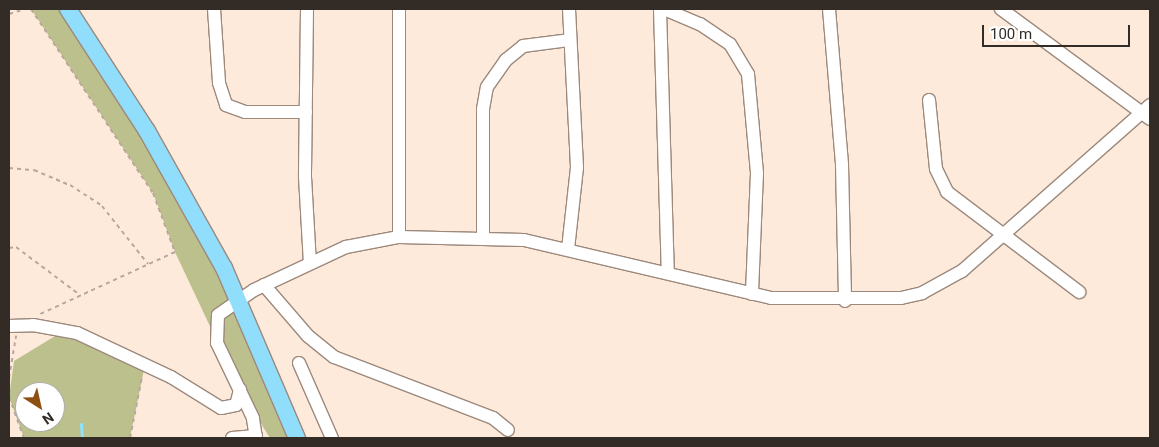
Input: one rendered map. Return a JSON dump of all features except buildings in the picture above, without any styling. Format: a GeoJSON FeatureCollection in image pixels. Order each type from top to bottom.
{"type":"FeatureCollection","features":[{"type":"Feature","properties":{"kind":"main road"},"geometry":{"type":"LineString","coordinates":[[68,9],[152,139],[237,299],[297,438]]}},
{"type":"Feature","properties":{"kind":"street"},"geometry":{"type":"LineString","coordinates":[[214,9],[219,83],[226,105],[245,112],[306,112]]}},
{"type":"Feature","properties":{"kind":"street"},"geometry":{"type":"LineString","coordinates":[[306,9],[306,112],[310,263]]}},
{"type":"Feature","properties":{"kind":"street"},"geometry":{"type":"LineString","coordinates":[[399,9],[399,237]]}},
{"type":"Feature","properties":{"kind":"street"},"geometry":{"type":"LineString","coordinates":[[568,9],[577,166],[568,249]]}},
{"type":"Feature","properties":{"kind":"street"},"geometry":{"type":"LineString","coordinates":[[660,9],[668,273]]}},
{"type":"Feature","properties":{"kind":"street"},"geometry":{"type":"LineString","coordinates":[[664,9],[700,24],[730,44],[748,74],[757,173],[752,294]]}},
{"type":"Feature","properties":{"kind":"street"},"geometry":{"type":"LineString","coordinates":[[828,9],[842,165],[845,301]]}},
{"type":"Feature","properties":{"kind":"street"},"geometry":{"type":"LineString","coordinates":[[232,438],[256,437],[240,390],[215,331],[218,315],[237,299],[264,285],[310,263],[357,244],[399,237],[483,236],[568,249],[752,294],[845,301],[922,293],[955,276],[1148,112],[1001,9]]}},
{"type":"Feature","properties":{"kind":"street"},"geometry":{"type":"LineString","coordinates":[[483,236],[483,109],[487,87],[506,60],[523,46],[569,40]]}},
{"type":"Feature","properties":{"kind":"street"},"geometry":{"type":"LineString","coordinates":[[929,100],[941,184],[1000,236],[1079,292]]}},
{"type":"Feature","properties":{"kind":"street"},"geometry":{"type":"LineString","coordinates":[[264,285],[308,336],[334,357],[493,418],[508,430]]}},
{"type":"Feature","properties":{"kind":"street"},"geometry":{"type":"LineString","coordinates":[[13,326],[77,333],[145,365],[220,408],[236,405],[240,390]]}},
{"type":"Feature","properties":{"kind":"street"},"geometry":{"type":"LineString","coordinates":[[299,363],[332,438]]}},
{"type":"Feature","properties":{"kind":"path"},"geometry":{"type":"LineString","coordinates":[[9,14],[25,9]]}},
{"type":"Feature","properties":{"kind":"path"},"geometry":{"type":"LineString","coordinates":[[31,9],[153,193],[175,252],[35,317]]}},
{"type":"Feature","properties":{"kind":"path"},"geometry":{"type":"LineString","coordinates":[[9,168],[34,170],[70,185],[102,206],[148,264]]}},
{"type":"Feature","properties":{"kind":"path"},"geometry":{"type":"LineString","coordinates":[[9,248],[16,247],[80,295]]}},
{"type":"Feature","properties":{"kind":"path"},"geometry":{"type":"LineString","coordinates":[[9,378],[13,326]]}},
{"type":"Feature","properties":{"kind":"path"},"geometry":{"type":"LineString","coordinates":[[130,438],[145,365]]}},
{"type":"Feature","properties":{"kind":"path"},"geometry":{"type":"LineString","coordinates":[[9,397],[24,438]]}},
{"type":"Feature","properties":{"kind":"green space"},"geometry":{"type":"Polygon","coordinates":[[[31,9],[68,9],[185,196],[297,438],[270,438],[240,390],[175,252],[153,193],[31,9]]]}},
{"type":"Feature","properties":{"kind":"green space"},"geometry":{"type":"Polygon","coordinates":[[[65,330],[145,365],[130,438],[24,438],[22,432],[65,432],[65,382],[15,382],[15,413],[9,397],[14,361],[65,330]]]}},
{"type":"Feature","properties":{"kind":"waterway"},"geometry":{"type":"LineString","coordinates":[[81,424],[82,438]]}}]}
